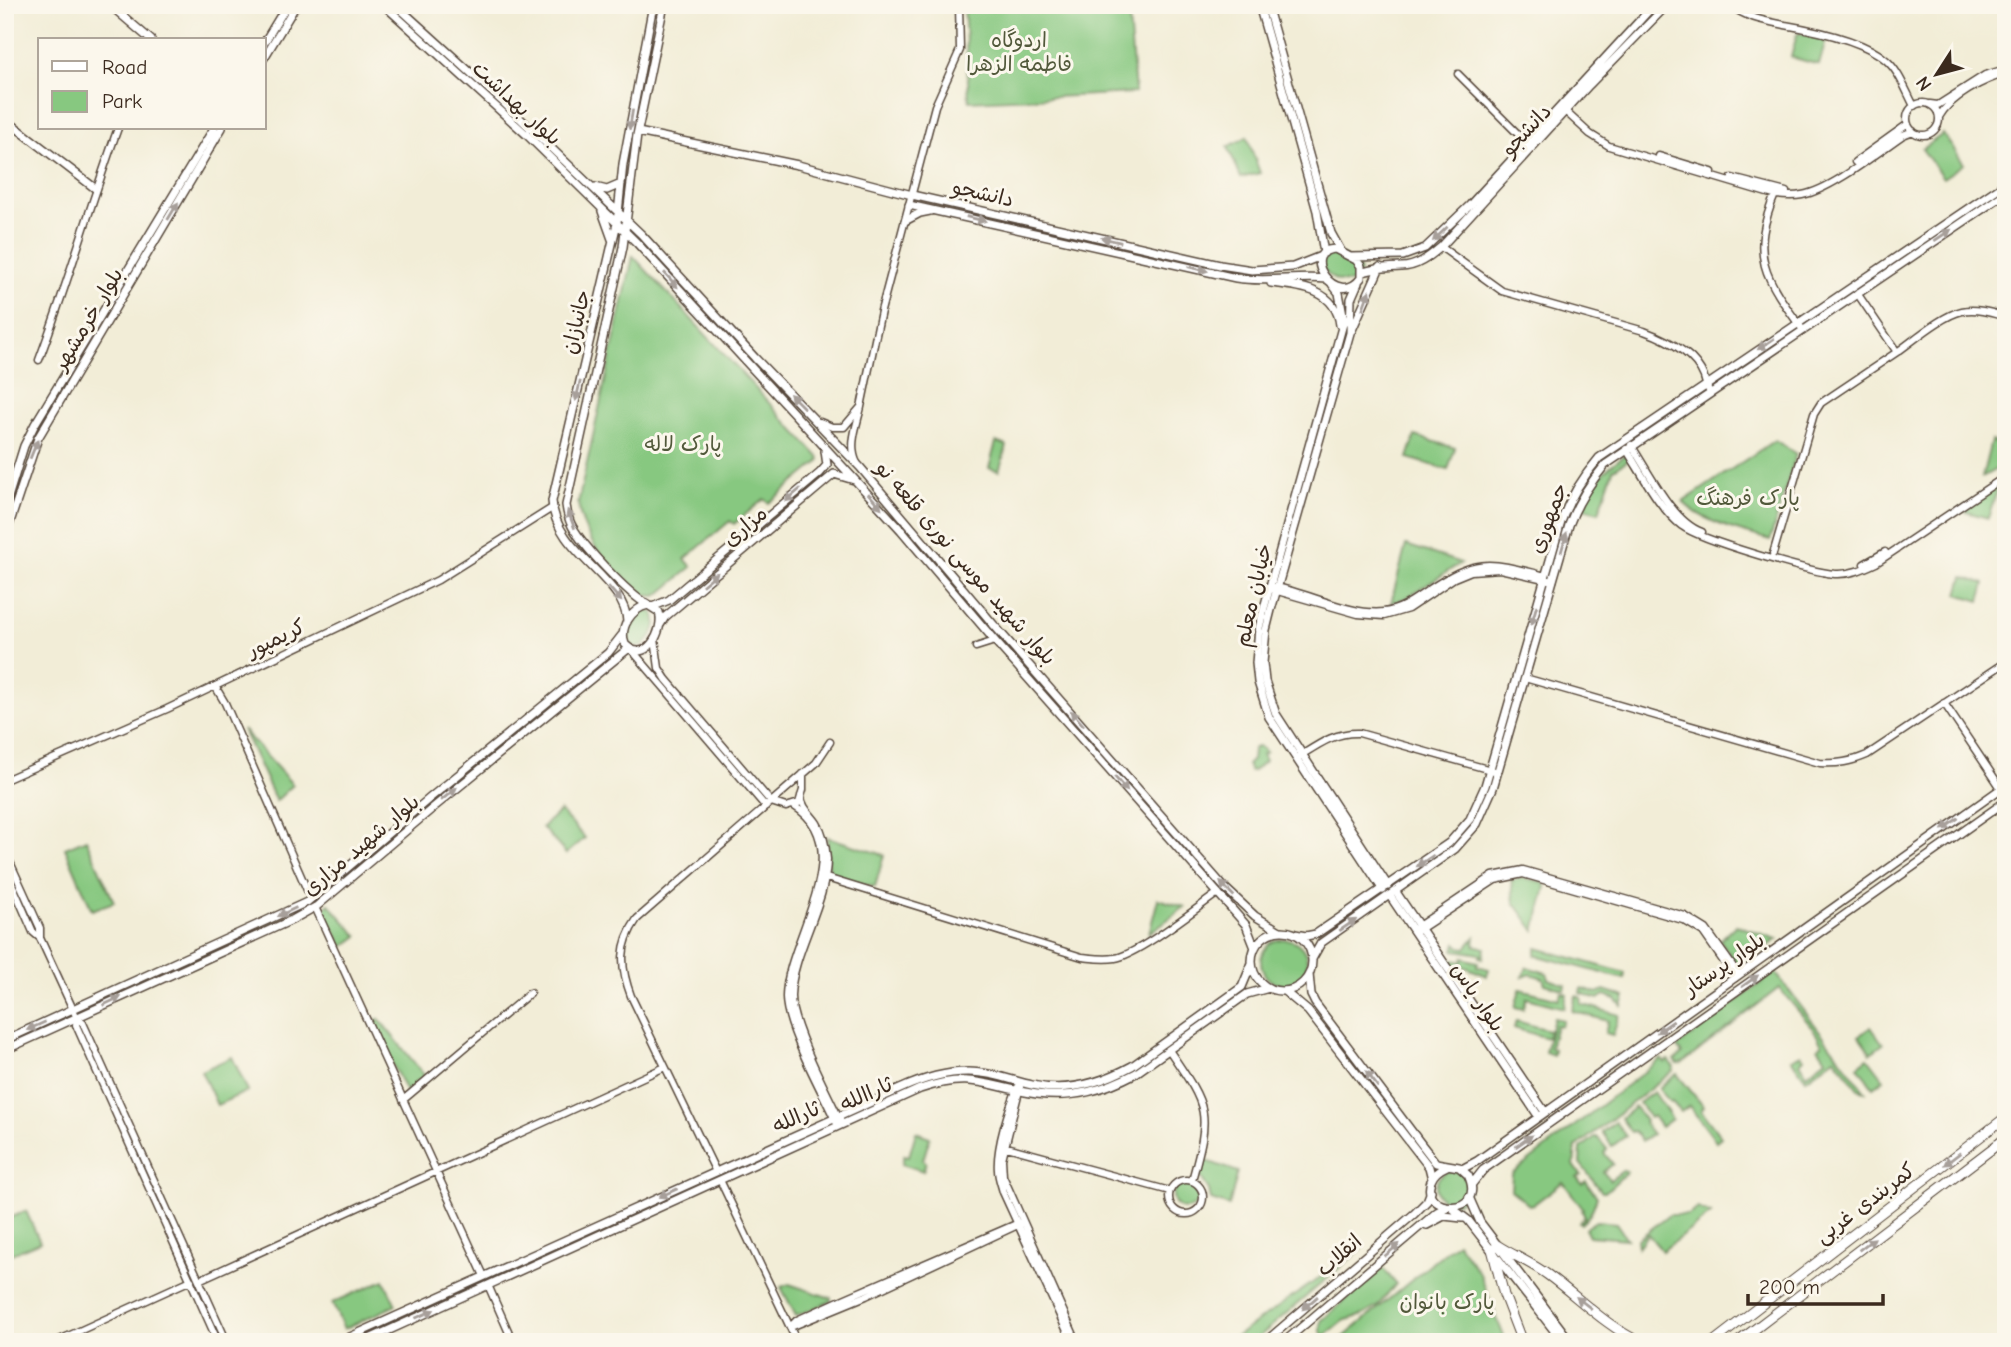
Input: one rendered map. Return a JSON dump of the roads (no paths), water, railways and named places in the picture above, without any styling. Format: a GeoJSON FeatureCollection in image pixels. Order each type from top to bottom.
{"type":"FeatureCollection","features":[{"type":"Feature","properties":{"kind":"highway","name":"کمربندی غربی"},"geometry":{"type":"LineString","coordinates":[[1713,1342],[2006,1117]]}},
{"type":"Feature","properties":{"kind":"highway","name":"کمربندی غربی"},"geometry":{"type":"LineString","coordinates":[[1741,1342],[2006,1138]]}},
{"type":"Feature","properties":{"kind":"highway"},"geometry":{"type":"LineString","coordinates":[[1494,1247],[1504,1295],[1522,1342]]}},
{"type":"Feature","properties":{"kind":"highway"},"geometry":{"type":"LineString","coordinates":[[1494,1247],[1540,1269],[1618,1330],[1640,1342]]}},
{"type":"Feature","properties":{"kind":"main road"},"geometry":{"type":"LineString","coordinates":[[110,5],[148,38]]}},
{"type":"Feature","properties":{"kind":"main road"},"geometry":{"type":"LineString","coordinates":[[266,54],[282,21],[286,5]]}},
{"type":"Feature","properties":{"kind":"main road"},"geometry":{"type":"LineString","coordinates":[[266,41],[296,5]]}},
{"type":"Feature","properties":{"kind":"main road","name":"بلوار بهداشت"},"geometry":{"type":"LineString","coordinates":[[384,5],[592,185],[626,218]]}},
{"type":"Feature","properties":{"kind":"main road","name":"بلوار بهداشت"},"geometry":{"type":"LineString","coordinates":[[396,5],[501,105],[625,230]]}},
{"type":"Feature","properties":{"kind":"main road","name":"جانبازان"},"geometry":{"type":"LineString","coordinates":[[552,508],[617,223],[637,85],[653,5]]}},
{"type":"Feature","properties":{"kind":"main road","name":"جانبازان"},"geometry":{"type":"LineString","coordinates":[[650,606],[632,595],[582,540],[571,524],[566,505],[623,247],[638,132],[664,5]]}},
{"type":"Feature","properties":{"kind":"main road"},"geometry":{"type":"LineString","coordinates":[[1258,5],[1270,33],[1321,211],[1341,251]]}},
{"type":"Feature","properties":{"kind":"main road"},"geometry":{"type":"LineString","coordinates":[[1267,5],[1270,33]]}},
{"type":"Feature","properties":{"kind":"main road","name":"دانشجو"},"geometry":{"type":"LineString","coordinates":[[1363,272],[1380,266],[1403,268],[1429,257],[1441,247],[1526,142],[1654,5]]}},
{"type":"Feature","properties":{"kind":"main road","name":"دانشجو"},"geometry":{"type":"LineString","coordinates":[[1351,257],[1403,256],[1425,248],[1473,207],[1570,113],[1667,5]]}},
{"type":"Feature","properties":{"kind":"main road"},"geometry":{"type":"LineString","coordinates":[[637,85],[647,87]]}},
{"type":"Feature","properties":{"kind":"main road"},"geometry":{"type":"LineString","coordinates":[[5,118],[96,189]]}},
{"type":"Feature","properties":{"kind":"main road","name":"بلوار خرمشهر"},"geometry":{"type":"LineString","coordinates":[[5,537],[38,438],[221,130]]}},
{"type":"Feature","properties":{"kind":"main road","name":"بلوار خرمشهر"},"geometry":{"type":"LineString","coordinates":[[5,507],[29,435],[209,132]]}},
{"type":"Feature","properties":{"kind":"main road","name":"دانشجو"},"geometry":{"type":"LineString","coordinates":[[638,132],[798,165],[912,195],[1220,265],[1252,270],[1293,267],[1323,254]]}},
{"type":"Feature","properties":{"kind":"main road","name":"جمهوری"},"geometry":{"type":"LineString","coordinates":[[1295,934],[1316,934],[1438,853],[1460,832],[1477,806],[1508,748],[1569,499],[1581,479],[1599,458],[1710,392],[2006,183]]}},
{"type":"Feature","properties":{"kind":"main road"},"geometry":{"type":"LineString","coordinates":[[592,185],[607,190],[621,184]]}},
{"type":"Feature","properties":{"kind":"main road","name":"جمهوری"},"geometry":{"type":"LineString","coordinates":[[1626,443],[1705,385],[1857,293],[2006,193]]}},
{"type":"Feature","properties":{"kind":"main road"},"geometry":{"type":"LineString","coordinates":[[598,204],[613,241]]}},
{"type":"Feature","properties":{"kind":"main road","name":"دانشجو"},"geometry":{"type":"LineString","coordinates":[[909,205],[1253,281],[1294,277],[1329,281]]}},
{"type":"Feature","properties":{"kind":"main road"},"geometry":{"type":"LineString","coordinates":[[905,221],[920,213],[935,210]]}},
{"type":"Feature","properties":{"kind":"main road"},"geometry":{"type":"LineString","coordinates":[[1321,211],[1323,254],[1319,265],[1329,281],[1345,287],[1357,283],[1363,272],[1359,263],[1341,251],[1332,249],[1323,254]]}},
{"type":"Feature","properties":{"kind":"main road","name":"بلوار شهید موسی نوری قلعه نو"},"geometry":{"type":"LineString","coordinates":[[626,218],[860,467],[993,624],[1224,887],[1255,916],[1280,931]]}},
{"type":"Feature","properties":{"kind":"main road","name":"بلوار شهید موسی نوری قلعه نو"},"geometry":{"type":"LineString","coordinates":[[625,230],[859,484],[1218,893],[1246,925],[1255,948]]}},
{"type":"Feature","properties":{"kind":"main road"},"geometry":{"type":"LineString","coordinates":[[623,247],[637,243]]}},
{"type":"Feature","properties":{"kind":"main road"},"geometry":{"type":"LineString","coordinates":[[141,248],[147,255]]}},
{"type":"Feature","properties":{"kind":"main road"},"geometry":{"type":"LineString","coordinates":[[1350,333],[1380,266]]}},
{"type":"Feature","properties":{"kind":"main road"},"geometry":{"type":"LineString","coordinates":[[1293,267],[1294,277]]}},
{"type":"Feature","properties":{"kind":"main road"},"geometry":{"type":"LineString","coordinates":[[1253,281],[1301,286],[1317,292],[1336,309],[1341,332]]}},
{"type":"Feature","properties":{"kind":"main road","name":"خیابان معلم"},"geometry":{"type":"LineString","coordinates":[[1274,589],[1344,320],[1339,293],[1329,281]]}},
{"type":"Feature","properties":{"kind":"main road","name":"خیابان معلم"},"geometry":{"type":"LineString","coordinates":[[1357,283],[1351,299],[1350,333],[1257,645],[1258,682],[1269,717],[1299,757],[1386,888]]}},
{"type":"Feature","properties":{"kind":"main road"},"geometry":{"type":"LineString","coordinates":[[747,365],[755,358]]}},
{"type":"Feature","properties":{"kind":"main road"},"geometry":{"type":"LineString","coordinates":[[822,444],[827,465],[834,474],[859,484]]}},
{"type":"Feature","properties":{"kind":"main road"},"geometry":{"type":"LineString","coordinates":[[650,606],[659,612],[660,625],[655,639],[645,650],[630,649],[622,635],[627,622],[637,609],[669,600],[827,465]]}},
{"type":"Feature","properties":{"kind":"main road","name":"مزاری"},"geometry":{"type":"LineString","coordinates":[[660,625],[665,617],[834,474]]}},
{"type":"Feature","properties":{"kind":"main road"},"geometry":{"type":"LineString","coordinates":[[552,508],[560,529],[624,604],[627,622]]}},
{"type":"Feature","properties":{"kind":"main road","name":"جمهوری"},"geometry":{"type":"LineString","coordinates":[[1312,959],[1321,943],[1443,860],[1467,838],[1486,808],[1494,771],[1549,579]]}},
{"type":"Feature","properties":{"kind":"main road","name":"بلوار شهید مزاری"},"geometry":{"type":"LineString","coordinates":[[5,1050],[243,937],[311,899],[608,653],[622,635]]}},
{"type":"Feature","properties":{"kind":"main road","name":"بلوار شهید مزاری"},"geometry":{"type":"LineString","coordinates":[[5,1040],[315,907],[475,773],[630,649]]}},
{"type":"Feature","properties":{"kind":"main road"},"geometry":{"type":"LineString","coordinates":[[469,766],[475,773]]}},
{"type":"Feature","properties":{"kind":"main road","name":"بلوار پرستار"},"geometry":{"type":"LineString","coordinates":[[1462,1169],[1477,1161],[2003,787]]}},
{"type":"Feature","properties":{"kind":"main road","name":"بلوار پرستار"},"geometry":{"type":"LineString","coordinates":[[1472,1184],[1483,1170],[2006,801]]}},
{"type":"Feature","properties":{"kind":"main road"},"geometry":{"type":"LineString","coordinates":[[1982,802],[1989,812]]}},
{"type":"Feature","properties":{"kind":"main road","name":"بلوار یاس"},"geometry":{"type":"LineString","coordinates":[[1393,894],[1542,1114]]}},
{"type":"Feature","properties":{"kind":"main road"},"geometry":{"type":"LineString","coordinates":[[1246,925],[1252,923],[1255,916]]}},
{"type":"Feature","properties":{"kind":"main road"},"geometry":{"type":"LineString","coordinates":[[1449,1207],[1462,1205],[1469,1197],[1472,1184],[1468,1175],[1462,1169],[1436,1163],[1315,1003],[1311,995],[1309,974],[1312,959],[1307,944],[1295,934],[1280,931],[1265,936],[1255,948],[1252,963],[1257,978],[1269,988],[1284,991],[1297,1000],[1315,1020],[1429,1167],[1431,1191],[1438,1202],[1468,1220],[1494,1247],[1572,1342]]}},
{"type":"Feature","properties":{"kind":"main road","name":"ثارالله"},"geometry":{"type":"LineString","coordinates":[[836,1118],[935,1075],[971,1072],[1019,1087],[1076,1087],[1096,1083],[1167,1047],[1242,987],[1252,963]]}},
{"type":"Feature","properties":{"kind":"main road"},"geometry":{"type":"LineString","coordinates":[[1284,991],[1299,986],[1309,974]]}},
{"type":"Feature","properties":{"kind":"main road"},"geometry":{"type":"LineString","coordinates":[[1167,1047],[1247,995],[1269,988]]}},
{"type":"Feature","properties":{"kind":"main road"},"geometry":{"type":"LineString","coordinates":[[1640,1045],[1647,1054]]}},
{"type":"Feature","properties":{"kind":"main road","name":"ثاراالله"},"geometry":{"type":"LineString","coordinates":[[363,1342],[836,1118]]}},
{"type":"Feature","properties":{"kind":"main road"},"geometry":{"type":"LineString","coordinates":[[1477,1161],[1483,1170]]}},
{"type":"Feature","properties":{"kind":"main road"},"geometry":{"type":"LineString","coordinates":[[1432,1180],[1437,1171],[1447,1166]]}},
{"type":"Feature","properties":{"kind":"main road"},"geometry":{"type":"LineString","coordinates":[[339,1342],[484,1276],[718,1176]]}},
{"type":"Feature","properties":{"kind":"main road","name":"انقلاب"},"geometry":{"type":"LineString","coordinates":[[1265,1342],[1414,1214],[1427,1201],[1431,1191]]}},
{"type":"Feature","properties":{"kind":"main road"},"geometry":{"type":"LineString","coordinates":[[1469,1197],[1494,1247],[1563,1342]]}},
{"type":"Feature","properties":{"kind":"main road","name":"انقلاب"},"geometry":{"type":"LineString","coordinates":[[1284,1342],[1437,1212],[1449,1207]]}},
{"type":"Feature","properties":{"kind":"main road"},"geometry":{"type":"LineString","coordinates":[[1411,1234],[1444,1216],[1468,1220]]}},
{"type":"Feature","properties":{"kind":"main road"},"geometry":{"type":"LineString","coordinates":[[484,1276],[488,1285]]}},
{"type":"Feature","properties":{"kind":"street"},"geometry":{"type":"LineString","coordinates":[[860,467],[853,451],[860,407],[881,310],[935,106],[960,50],[959,5]]}},
{"type":"Feature","properties":{"kind":"street"},"geometry":{"type":"LineString","coordinates":[[1730,5],[1746,16],[1807,30],[1872,50],[1887,60],[1914,106]]}},
{"type":"Feature","properties":{"kind":"street"},"geometry":{"type":"LineString","coordinates":[[1929,104],[1936,110],[1937,125],[1932,132],[1920,134],[1911,128],[1907,116],[1914,106],[1943,102],[1985,75],[2006,71]]}},
{"type":"Feature","properties":{"kind":"street"},"geometry":{"type":"LineString","coordinates":[[1938,117],[1946,106],[2006,71]]}},
{"type":"Feature","properties":{"kind":"street"},"geometry":{"type":"LineString","coordinates":[[1458,74],[1526,142]]}},
{"type":"Feature","properties":{"kind":"street"},"geometry":{"type":"LineString","coordinates":[[1570,113],[1590,134],[1609,146],[1788,196],[1815,192],[1911,128]]}},
{"type":"Feature","properties":{"kind":"street"},"geometry":{"type":"LineString","coordinates":[[39,360],[117,130]]}},
{"type":"Feature","properties":{"kind":"street"},"geometry":{"type":"LineString","coordinates":[[1775,193],[1761,251],[1765,271],[1800,326]]}},
{"type":"Feature","properties":{"kind":"street"},"geometry":{"type":"LineString","coordinates":[[1441,247],[1502,291],[1664,339],[1679,348],[1696,364],[1710,392]]}},
{"type":"Feature","properties":{"kind":"street"},"geometry":{"type":"LineString","coordinates":[[1857,293],[1897,352]]}},
{"type":"Feature","properties":{"kind":"street"},"geometry":{"type":"LineString","coordinates":[[1773,554],[1814,414],[1821,403],[1961,311],[1972,310],[2006,317]]}},
{"type":"Feature","properties":{"kind":"street"},"geometry":{"type":"LineString","coordinates":[[813,417],[824,425],[844,427],[860,407]]}},
{"type":"Feature","properties":{"kind":"street"},"geometry":{"type":"LineString","coordinates":[[1626,443],[1670,505],[1697,530],[1812,567]]}},
{"type":"Feature","properties":{"kind":"street"},"geometry":{"type":"LineString","coordinates":[[1626,443],[1666,510],[1683,527],[1695,534],[1846,574],[1876,563],[2006,473]]}},
{"type":"Feature","properties":{"kind":"street","name":"کریمپور"},"geometry":{"type":"LineString","coordinates":[[5,780],[215,686],[438,580],[552,508]]}},
{"type":"Feature","properties":{"kind":"street"},"geometry":{"type":"LineString","coordinates":[[1274,589],[1371,612],[1394,610],[1406,605],[1460,570],[1480,564],[1502,565],[1549,579]]}},
{"type":"Feature","properties":{"kind":"street"},"geometry":{"type":"LineString","coordinates":[[1274,589],[1371,617],[1395,614],[1418,603],[1462,574],[1481,569],[1500,569],[1549,579]]}},
{"type":"Feature","properties":{"kind":"street"},"geometry":{"type":"LineString","coordinates":[[655,639],[662,673],[682,703]]}},
{"type":"Feature","properties":{"kind":"street"},"geometry":{"type":"LineString","coordinates":[[976,647],[995,641]]}},
{"type":"Feature","properties":{"kind":"street"},"geometry":{"type":"LineString","coordinates":[[630,649],[682,703],[768,805],[794,806],[799,803],[803,774]]}},
{"type":"Feature","properties":{"kind":"street"},"geometry":{"type":"LineString","coordinates":[[1525,678],[1828,763],[1854,761],[1867,755],[2006,662]]}},
{"type":"Feature","properties":{"kind":"street"},"geometry":{"type":"LineString","coordinates":[[215,686],[225,703],[311,899]]}},
{"type":"Feature","properties":{"kind":"street"},"geometry":{"type":"LineString","coordinates":[[1944,703],[2003,787]]}},
{"type":"Feature","properties":{"kind":"street"},"geometry":{"type":"LineString","coordinates":[[1299,757],[1325,740],[1348,733],[1359,733],[1494,771]]}},
{"type":"Feature","properties":{"kind":"street"},"geometry":{"type":"LineString","coordinates":[[797,1342],[625,979],[622,949],[636,919],[816,763],[830,742]]}},
{"type":"Feature","properties":{"kind":"street"},"geometry":{"type":"LineString","coordinates":[[801,796],[802,804],[824,836],[827,859],[786,997],[789,1017],[836,1118]]}},
{"type":"Feature","properties":{"kind":"street"},"geometry":{"type":"LineString","coordinates":[[794,806],[812,823],[819,837],[823,876]]}},
{"type":"Feature","properties":{"kind":"street"},"geometry":{"type":"LineString","coordinates":[[5,851],[40,928],[40,938]]}},
{"type":"Feature","properties":{"kind":"street"},"geometry":{"type":"LineString","coordinates":[[5,868],[33,932],[40,938],[77,1018],[83,1023],[169,1233],[218,1342]]}},
{"type":"Feature","properties":{"kind":"street"},"geometry":{"type":"LineString","coordinates":[[1417,929],[1495,880],[1523,874],[1675,912],[1695,921],[1709,936],[1737,977]]}},
{"type":"Feature","properties":{"kind":"street"},"geometry":{"type":"LineString","coordinates":[[823,876],[1082,957],[1099,959],[1115,958],[1138,949],[1218,893]]}},
{"type":"Feature","properties":{"kind":"street"},"geometry":{"type":"LineString","coordinates":[[315,907],[484,1276]]}},
{"type":"Feature","properties":{"kind":"street"},"geometry":{"type":"LineString","coordinates":[[403,1100],[530,993]]}},
{"type":"Feature","properties":{"kind":"street"},"geometry":{"type":"LineString","coordinates":[[1167,1047],[1196,1090],[1204,1111],[1202,1141],[1192,1180]]}},
{"type":"Feature","properties":{"kind":"street"},"geometry":{"type":"LineString","coordinates":[[199,1280],[666,1067]]}},
{"type":"Feature","properties":{"kind":"street"},"geometry":{"type":"LineString","coordinates":[[1019,1087],[1003,1146],[1003,1176],[1019,1224],[1074,1342]]}},
{"type":"Feature","properties":{"kind":"street"},"geometry":{"type":"LineString","coordinates":[[1003,1146],[1170,1191]]}},
{"type":"Feature","properties":{"kind":"street"},"geometry":{"type":"LineString","coordinates":[[140,1159],[177,1230],[227,1342]]}},
{"type":"Feature","properties":{"kind":"street"},"geometry":{"type":"LineString","coordinates":[[1192,1180],[1200,1187],[1203,1197],[1200,1207],[1191,1213],[1176,1211],[1170,1202],[1170,1191],[1176,1182],[1192,1180]]}},
{"type":"Feature","properties":{"kind":"street"},"geometry":{"type":"LineString","coordinates":[[791,1326],[866,1296],[926,1265],[1019,1224]]}},
{"type":"Feature","properties":{"kind":"street"},"geometry":{"type":"LineString","coordinates":[[169,1233],[177,1230]]}},
{"type":"Feature","properties":{"kind":"street"},"geometry":{"type":"LineString","coordinates":[[55,1342],[191,1280]]}},
{"type":"Feature","properties":{"kind":"street"},"geometry":{"type":"LineString","coordinates":[[488,1285],[513,1342]]}},
{"type":"Feature","properties":{"kind":"park label","name":"اردوگاه فاطمه الزهرا"},"geometry":{"type":"Point","coordinates":[1019,52]}},
{"type":"Feature","properties":{"kind":"park label","name":"پارک لاله"},"geometry":{"type":"Point","coordinates":[683,444]}},
{"type":"Feature","properties":{"kind":"park label","name":"پارک فرهنگ"},"geometry":{"type":"Point","coordinates":[1748,498]}},
{"type":"Feature","properties":{"kind":"park label","name":"پارک بانوان"},"geometry":{"type":"Point","coordinates":[1447,1302]}}]}
